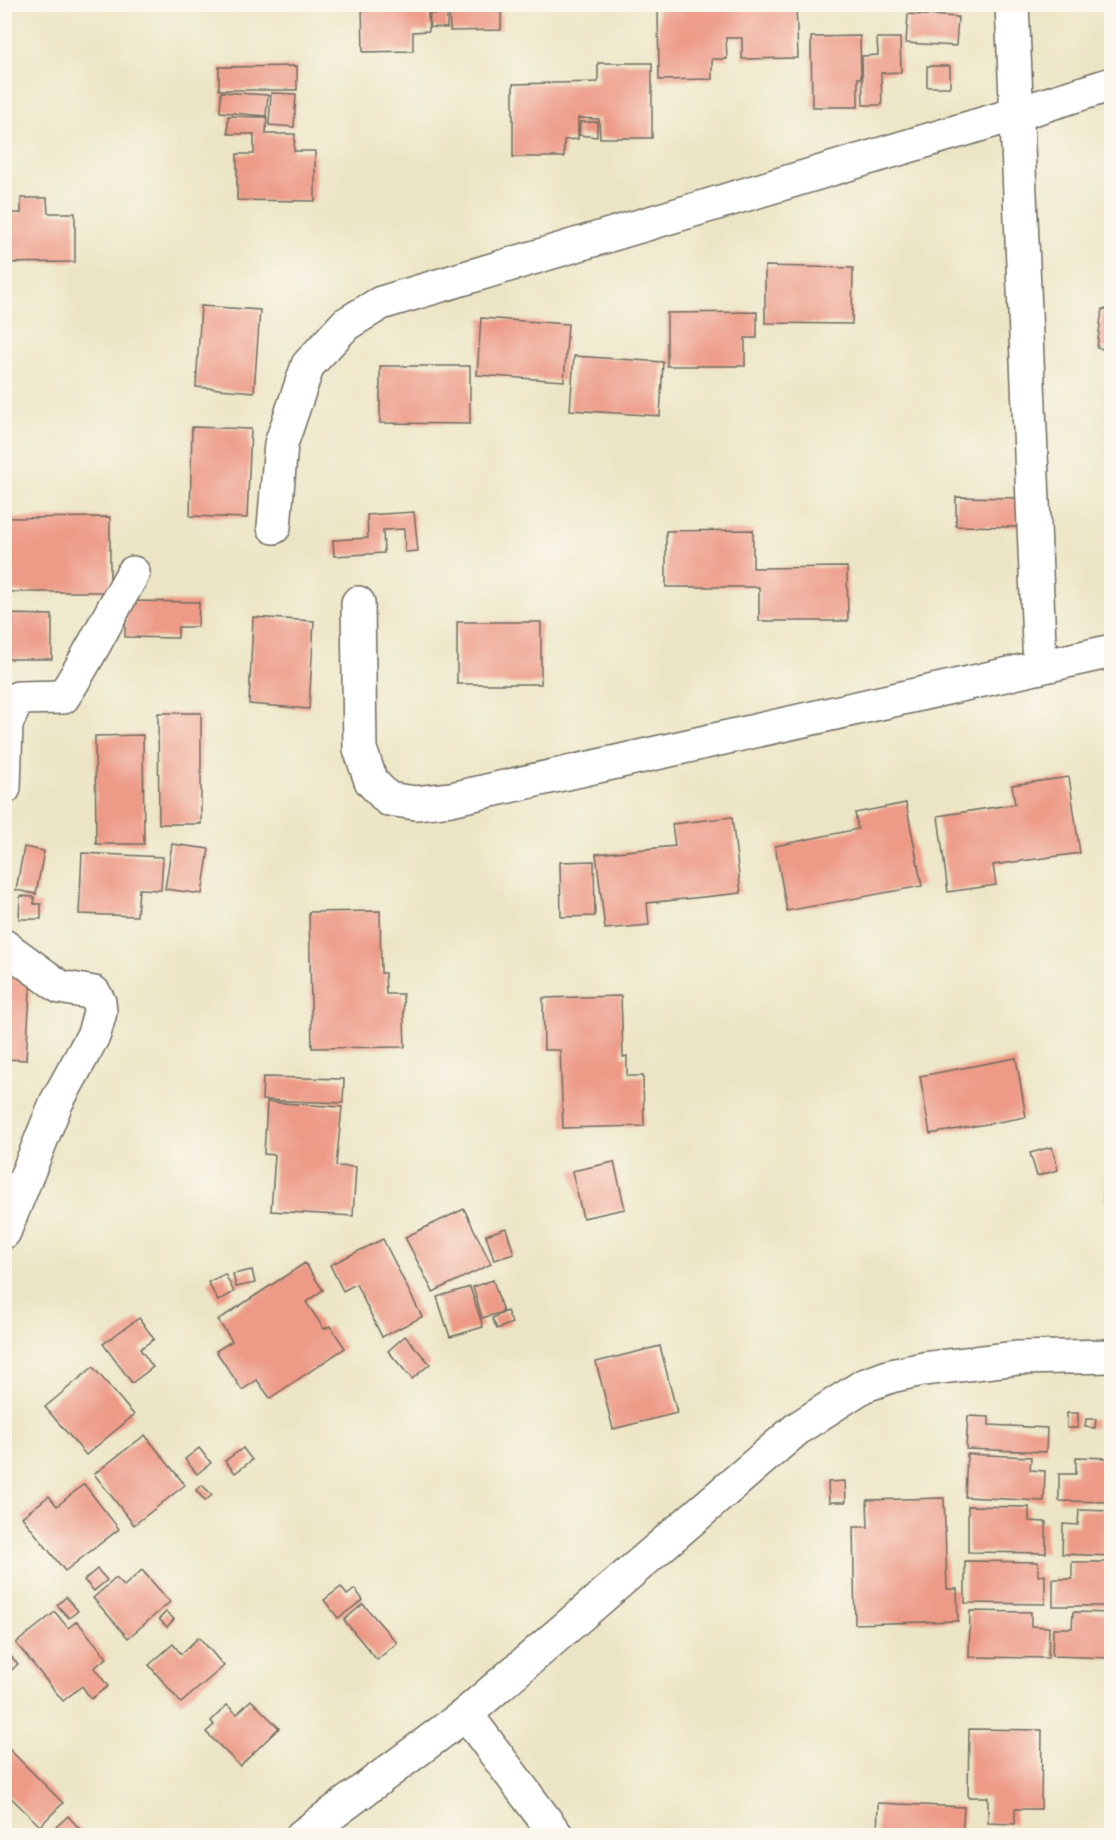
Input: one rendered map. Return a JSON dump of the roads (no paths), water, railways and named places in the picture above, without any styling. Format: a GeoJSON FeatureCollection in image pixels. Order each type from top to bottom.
{"type":"FeatureCollection","features":[{"type":"Feature","properties":{"kind":"street"},"geometry":{"type":"LineString","coordinates":[[1012,4],[1040,667]]}},
{"type":"Feature","properties":{"kind":"street"},"geometry":{"type":"LineString","coordinates":[[274,527],[281,444],[308,365],[346,324],[381,303],[1112,84]]}},
{"type":"Feature","properties":{"kind":"street"},"geometry":{"type":"LineString","coordinates":[[4,788],[6,724],[18,698],[63,698],[84,667],[133,573]]}},
{"type":"Feature","properties":{"kind":"street"},"geometry":{"type":"LineString","coordinates":[[358,603],[360,749],[371,781],[388,799],[416,803],[451,799],[1112,651]]}},
{"type":"Feature","properties":{"kind":"street"},"geometry":{"type":"LineString","coordinates":[[4,946],[60,987],[94,993],[99,1002],[100,1012],[94,1034],[56,1103],[4,1232]]}},
{"type":"Feature","properties":{"kind":"street"},"geometry":{"type":"LineString","coordinates":[[302,1836],[466,1714],[798,1428],[863,1386],[891,1376],[923,1369],[1018,1358],[1112,1356]]}},
{"type":"Feature","properties":{"kind":"street"},"geometry":{"type":"LineString","coordinates":[[466,1714],[558,1836]]}}]}
